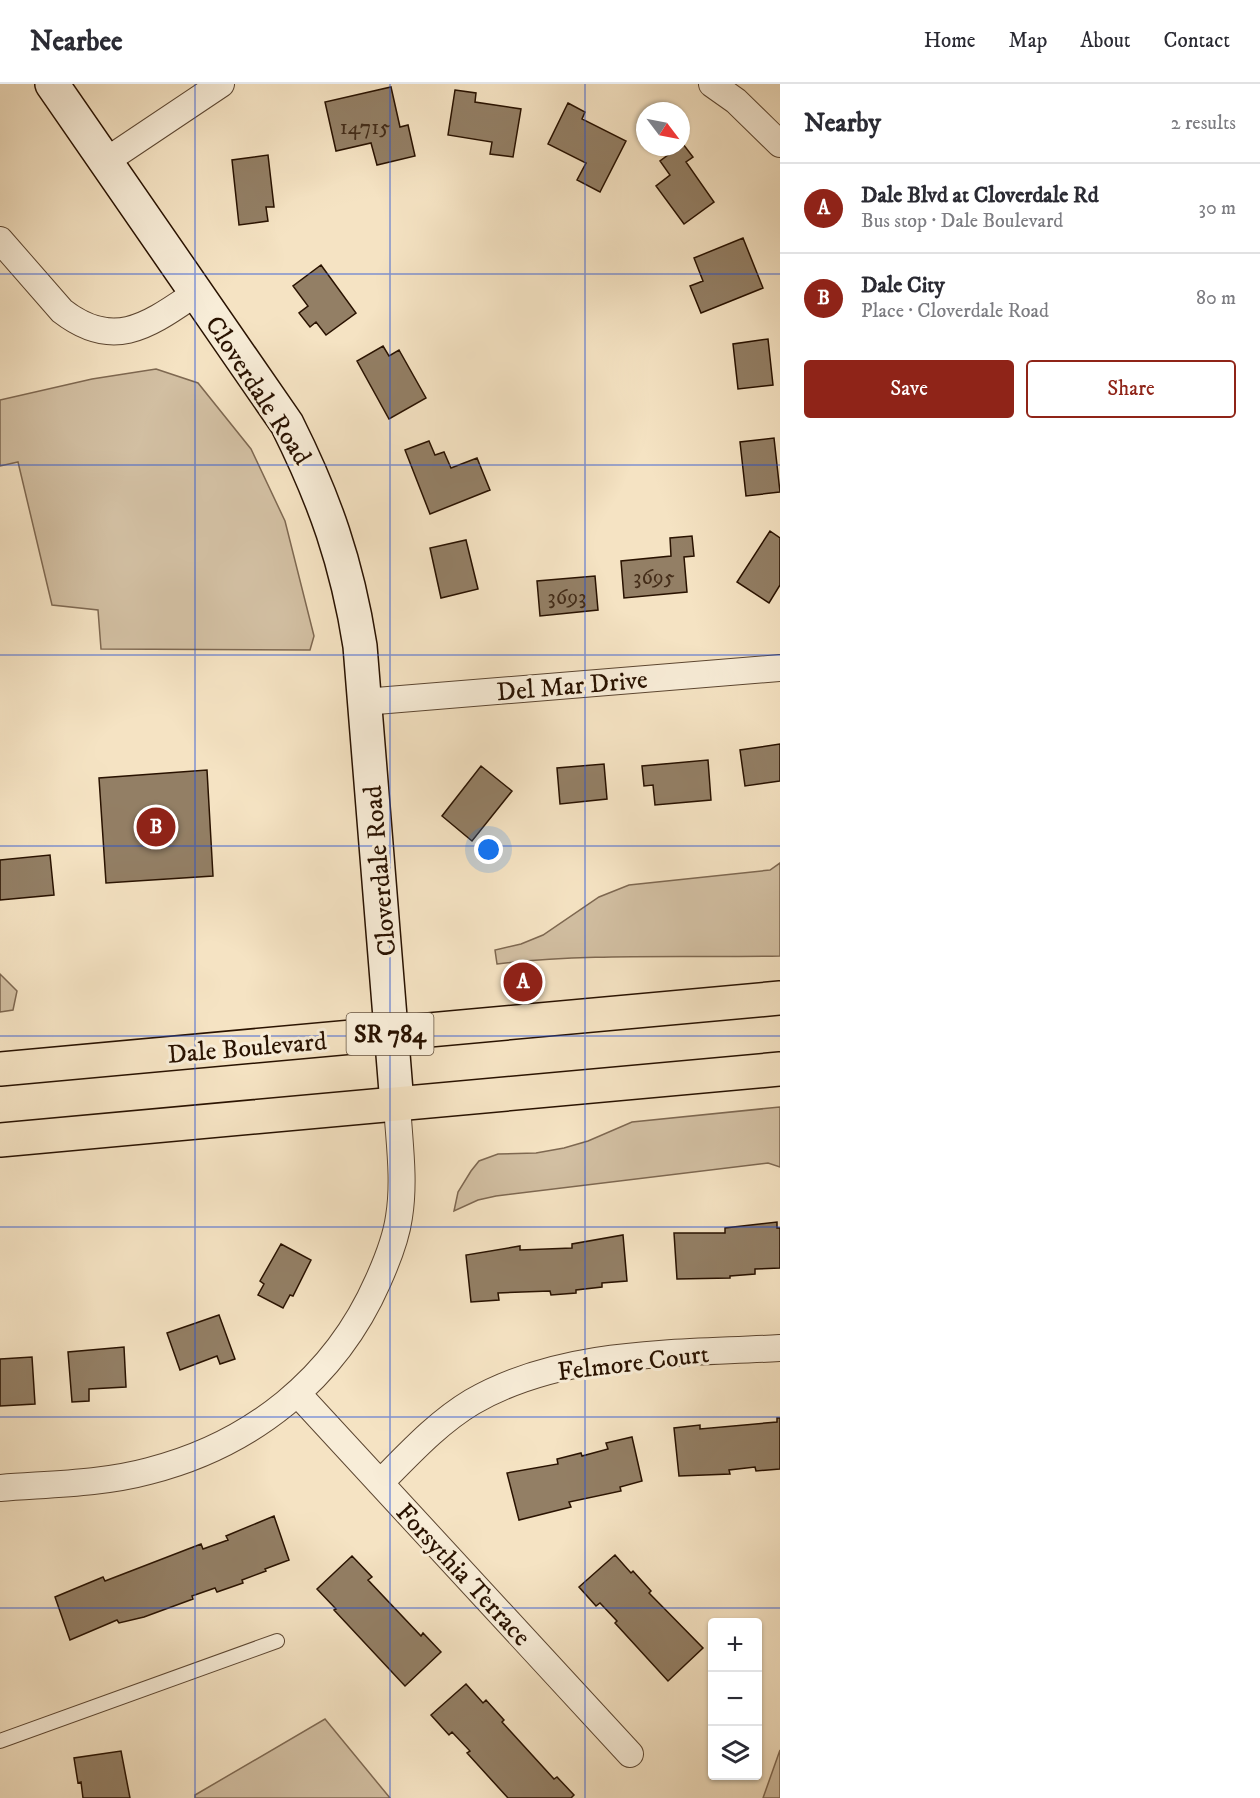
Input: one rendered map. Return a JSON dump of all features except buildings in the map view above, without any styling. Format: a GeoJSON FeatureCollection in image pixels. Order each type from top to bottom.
{"type":"FeatureCollection","features":[{"type":"Feature","properties":{"kind":"main road","name":"Dale Boulevard"},"geometry":{"type":"LineString","coordinates":[[0,1069],[780,998]]}},
{"type":"Feature","properties":{"kind":"main road"},"geometry":{"type":"LineString","coordinates":[[0,1140],[780,1069]]}},
{"type":"Feature","properties":{"kind":"street","name":"Cloverdale Road"},"geometry":{"type":"LineString","coordinates":[[0,1488],[146,1472],[191,1459],[225,1444],[266,1420],[298,1394],[345,1340],[370,1299],[389,1256],[399,1218],[401,1192],[393,1034],[360,646],[352,597],[337,538],[315,479],[287,424],[52,84]]}},
{"type":"Feature","properties":{"kind":"street"},"geometry":{"type":"LineString","coordinates":[[106,161],[221,84]]}},
{"type":"Feature","properties":{"kind":"street"},"geometry":{"type":"LineString","coordinates":[[712,84],[736,101],[780,144]]}},
{"type":"Feature","properties":{"kind":"street"},"geometry":{"type":"LineString","coordinates":[[0,240],[62,311],[73,319],[98,329],[132,330],[145,326],[196,293]]}},
{"type":"Feature","properties":{"kind":"street","name":"Del Mar Drive"},"geometry":{"type":"LineString","coordinates":[[364,702],[780,668]]}},
{"type":"Feature","properties":{"kind":"street","name":"Felmore Court"},"geometry":{"type":"LineString","coordinates":[[380,1483],[438,1427],[472,1402],[520,1379],[553,1370],[624,1357],[780,1348]]}},
{"type":"Feature","properties":{"kind":"street","name":"Forsythia Terrace"},"geometry":{"type":"LineString","coordinates":[[298,1394],[630,1754]]}},
{"type":"Feature","properties":{"kind":"lane"},"geometry":{"type":"LineString","coordinates":[[0,1741],[277,1641]]}},
{"type":"Feature","properties":{"kind":"shaded area"},"geometry":{"type":"Polygon","coordinates":[[[156,369],[198,383],[251,449],[285,521],[314,636],[310,650],[101,649],[98,610],[52,605],[18,462],[0,466],[0,400],[92,379],[156,369]]]}},
{"type":"Feature","properties":{"kind":"shaded area"},"geometry":{"type":"Polygon","coordinates":[[[780,863],[780,956],[603,957],[497,964],[495,950],[521,944],[543,935],[599,897],[629,885],[770,870],[780,863]]]}},
{"type":"Feature","properties":{"kind":"shaded area"},"geometry":{"type":"Polygon","coordinates":[[[0,974],[17,991],[13,1010],[0,1012],[0,974]]]}},
{"type":"Feature","properties":{"kind":"shaded area"},"geometry":{"type":"Polygon","coordinates":[[[780,1107],[780,1167],[768,1163],[496,1196],[478,1200],[454,1211],[458,1192],[471,1171],[479,1161],[498,1154],[536,1153],[564,1148],[588,1141],[632,1122],[780,1107]]]}},
{"type":"Feature","properties":{"kind":"shaded area"},"geometry":{"type":"Polygon","coordinates":[[[325,1719],[390,1798],[195,1798],[195,1795],[325,1719]]]}},
{"type":"Feature","properties":{"kind":"shaded area"},"geometry":{"type":"Polygon","coordinates":[[[780,1750],[780,1798],[763,1798],[780,1750]]]}},
{"type":"Feature","properties":{"kind":"place","name":"Dale City"},"geometry":{"type":"Point","coordinates":[156,827]}},
{"type":"Feature","properties":{"kind":"place","name":"Dale Blvd at Cloverdale Rd"},"geometry":{"type":"Point","coordinates":[523,982]}}]}
